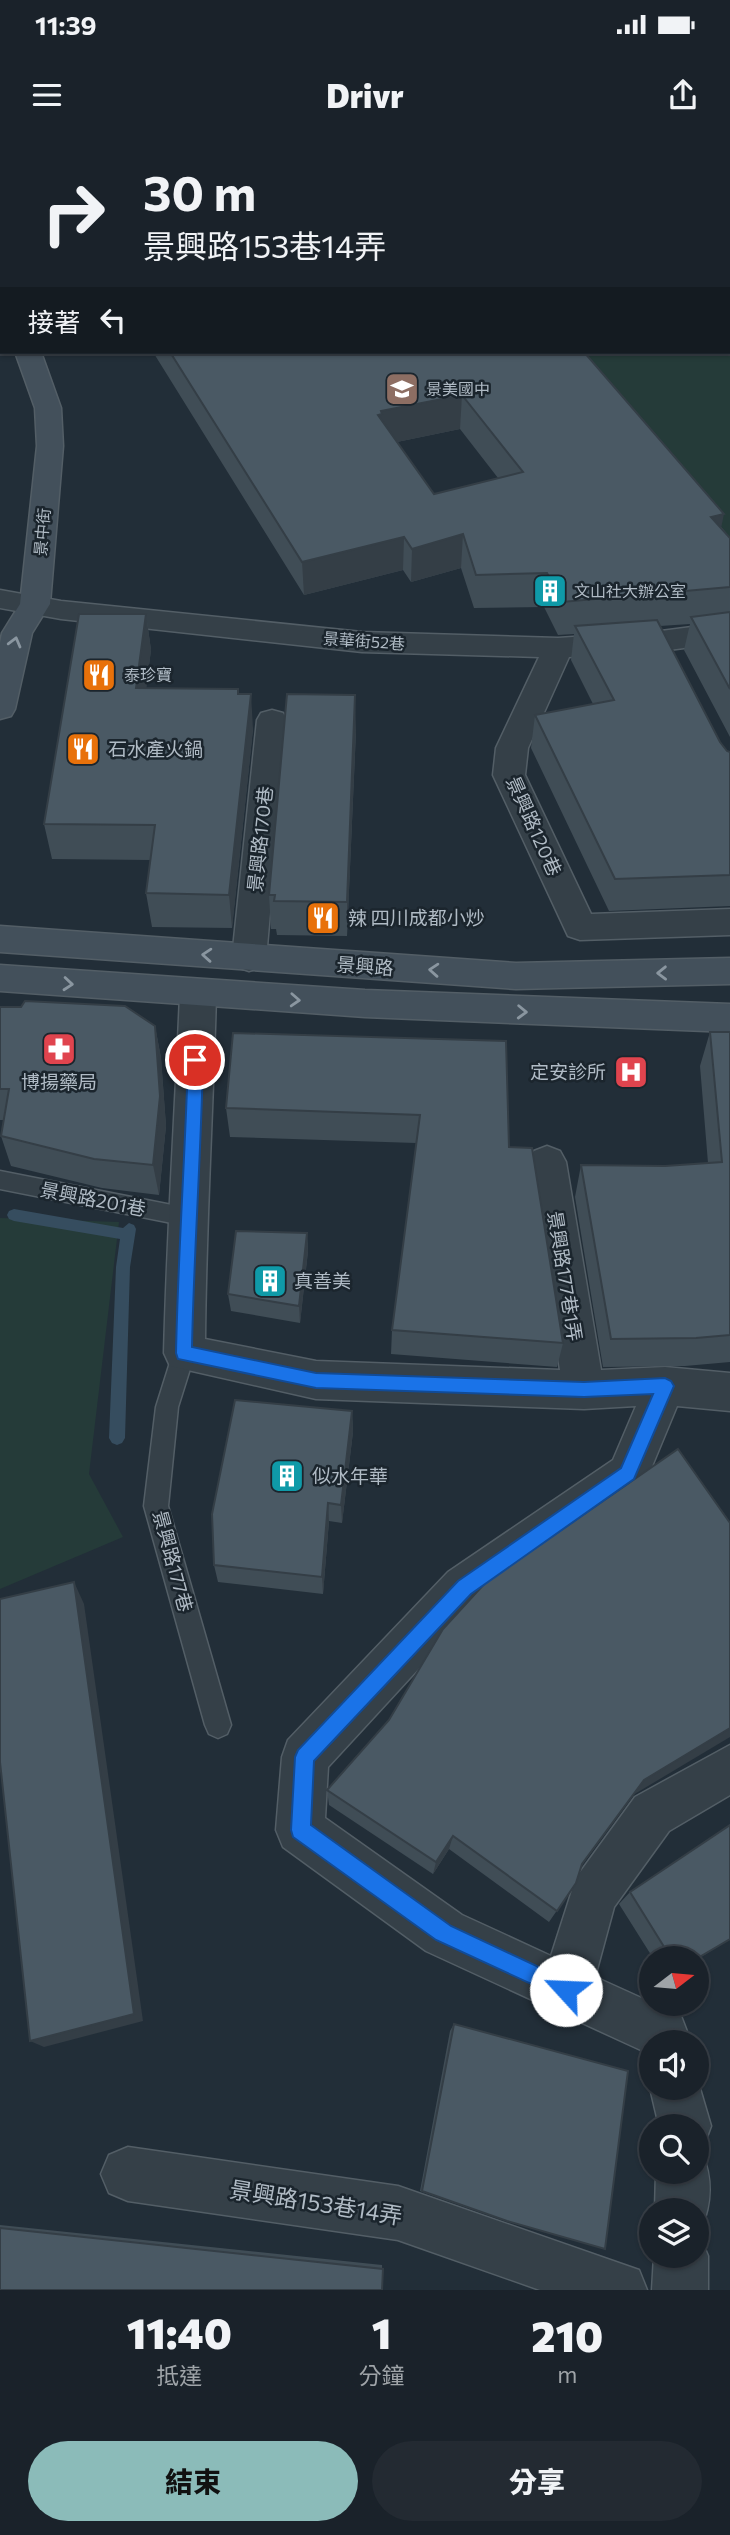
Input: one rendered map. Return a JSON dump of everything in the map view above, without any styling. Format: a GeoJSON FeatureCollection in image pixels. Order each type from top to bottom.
{"type":"FeatureCollection","features":[{"type":"Feature","properties":{"kind":"street","name":"景中街"},"geometry":{"type":"LineString","coordinates":[[0,709],[17,633],[35,604],[50,446],[48,408],[29,354]]}},
{"type":"Feature","properties":{"kind":"street","name":"景華街52巷"},"geometry":{"type":"LineString","coordinates":[[0,599],[61,610],[362,642],[667,653],[730,632]]}},
{"type":"Feature","properties":{"kind":"street","name":"景興路120巷"},"geometry":{"type":"LineString","coordinates":[[558,648],[512,748],[509,775],[580,927],[730,922]]}},
{"type":"Feature","properties":{"kind":"street","name":"景興路170巷"},"geometry":{"type":"LineString","coordinates":[[249,958],[272,720]]}},
{"type":"Feature","properties":{"kind":"street","name":"景興路"},"geometry":{"type":"LineString","coordinates":[[0,939],[516,976],[730,971]]}},
{"type":"Feature","properties":{"kind":"street","name":"景興路"},"geometry":{"type":"LineString","coordinates":[[0,978],[198,995],[518,1012],[730,1018]]}},
{"type":"Feature","properties":{"kind":"street","name":"景興路177巷"},"geometry":{"type":"LineString","coordinates":[[184,1353],[187,1217],[193,1141],[198,995]]}},
{"type":"Feature","properties":{"kind":"street","name":"景興路177巷1弄"},"geometry":{"type":"LineString","coordinates":[[547,1162],[584,1390]]}},
{"type":"Feature","properties":{"kind":"street"},"geometry":{"type":"LineString","coordinates":[[184,1353],[316,1380],[584,1390],[665,1386],[730,1392]]}},
{"type":"Feature","properties":{"kind":"street"},"geometry":{"type":"LineString","coordinates":[[654,2030],[444,1933],[300,1830],[305,1757],[464,1587],[628,1474],[665,1386]]}},
{"type":"Feature","properties":{"kind":"street"},"geometry":{"type":"LineString","coordinates":[[566,1990],[593,1895],[652,1814],[730,1769]]}},
{"type":"Feature","properties":{"kind":"street","name":"景興路153巷14弄"},"geometry":{"type":"LineString","coordinates":[[128,2174],[398,2213],[620,2290]]}},
{"type":"Feature","properties":{"kind":"street"},"geometry":{"type":"LineString","coordinates":[[680,2290],[681,2268]]}},
{"type":"Feature","properties":{"kind":"lane","name":"景興路201巷"},"geometry":{"type":"LineString","coordinates":[[0,1180],[187,1217]]}},
{"type":"Feature","properties":{"kind":"lane","name":"景興路177巷"},"geometry":{"type":"LineString","coordinates":[[184,1353],[167,1407],[156,1506],[218,1726]]}},
{"type":"Feature","properties":{"kind":"green space"},"geometry":{"type":"Polygon","coordinates":[[[569,354],[730,354],[730,547],[569,354]]]}},
{"type":"Feature","properties":{"kind":"green space"},"geometry":{"type":"Polygon","coordinates":[[[0,1218],[119,1222],[89,1474],[123,1537],[0,1589],[0,1218]]]}},
{"type":"Feature","properties":{"kind":"building"},"geometry":{"type":"Polygon","coordinates":[[[171,354],[586,354],[724,514],[711,517],[730,538],[730,587],[562,602],[547,573],[476,575],[463,534],[412,549],[404,537],[302,562],[171,354]],[[462,395],[381,411],[382,414],[378,415],[434,494],[523,472],[462,395]]]}},
{"type":"Feature","properties":{"kind":"building"},"geometry":{"type":"Polygon","coordinates":[[[730,612],[730,689],[691,617],[730,612]]]}},
{"type":"Feature","properties":{"kind":"building"},"geometry":{"type":"Polygon","coordinates":[[[79,614],[146,614],[136,688],[238,689],[238,694],[251,694],[229,895],[146,893],[155,825],[44,824],[79,614]]]}},
{"type":"Feature","properties":{"kind":"building"},"geometry":{"type":"Polygon","coordinates":[[[657,620],[720,742],[730,752],[730,875],[615,879],[535,715],[614,700],[575,626],[657,620]]]}},
{"type":"Feature","properties":{"kind":"building"},"geometry":{"type":"Polygon","coordinates":[[[287,694],[355,695],[347,902],[274,901],[275,895],[269,895],[287,694]]]}},
{"type":"Feature","properties":{"kind":"building"},"geometry":{"type":"Polygon","coordinates":[[[25,1001],[125,1006],[155,1026],[160,1096],[153,1165],[94,1159],[1,1136],[9,1089],[0,1089],[0,1007],[21,1007],[25,1001]]]}},
{"type":"Feature","properties":{"kind":"building"},"geometry":{"type":"Polygon","coordinates":[[[710,1032],[730,1032],[730,1335],[611,1339],[581,1165],[665,1166],[722,1162],[710,1032]]]}},
{"type":"Feature","properties":{"kind":"building"},"geometry":{"type":"Polygon","coordinates":[[[233,1033],[506,1041],[509,1147],[532,1148],[563,1343],[392,1330],[420,1115],[226,1108],[233,1033]]]}},
{"type":"Feature","properties":{"kind":"building","name":"真善美"},"geometry":{"type":"Polygon","coordinates":[[[236,1231],[307,1233],[299,1306],[228,1294],[236,1231]]]}},
{"type":"Feature","properties":{"kind":"building","name":"似水年華"},"geometry":{"type":"Polygon","coordinates":[[[235,1400],[352,1411],[341,1505],[328,1503],[322,1577],[214,1565],[212,1514],[235,1400]]]}},
{"type":"Feature","properties":{"kind":"building"},"geometry":{"type":"Polygon","coordinates":[[[678,1449],[730,1523],[730,1728],[644,1780],[582,1864],[576,1883],[557,1911],[453,1836],[436,1862],[327,1790],[389,1720],[443,1629],[486,1582],[678,1449]]]}},
{"type":"Feature","properties":{"kind":"building"},"geometry":{"type":"Polygon","coordinates":[[[74,1582],[134,2014],[30,2041],[0,1762],[0,1599],[74,1582]]]}},
{"type":"Feature","properties":{"kind":"building"},"geometry":{"type":"Polygon","coordinates":[[[730,1825],[730,1939],[709,1951],[709,1946],[664,1946],[630,1892],[730,1825]]]}},
{"type":"Feature","properties":{"kind":"building"},"geometry":{"type":"Polygon","coordinates":[[[454,2024],[628,2071],[605,2249],[507,2221],[422,2191],[454,2024]]]}},
{"type":"Feature","properties":{"kind":"building"},"geometry":{"type":"Polygon","coordinates":[[[0,2228],[383,2269],[382,2290],[0,2290],[0,2228]]]}},
{"type":"Feature","properties":{"kind":"waterway"},"geometry":{"type":"LineString","coordinates":[[14,1215],[120,1233]]}},
{"type":"Feature","properties":{"kind":"waterway"},"geometry":{"type":"LineString","coordinates":[[117,1438],[123,1267],[129,1229]]}},
{"type":"Feature","properties":{"kind":"place","name":"景美國中"},"geometry":{"type":"Point","coordinates":[402,389]}},
{"type":"Feature","properties":{"kind":"place","name":"文山社大辦公室"},"geometry":{"type":"Point","coordinates":[550,591]}},
{"type":"Feature","properties":{"kind":"place","name":"泰珍寶"},"geometry":{"type":"Point","coordinates":[99,675]}},
{"type":"Feature","properties":{"kind":"place","name":"石水產火鍋"},"geometry":{"type":"Point","coordinates":[83,749]}},
{"type":"Feature","properties":{"kind":"place","name":"辣 四川成都小炒"},"geometry":{"type":"Point","coordinates":[323,918]}},
{"type":"Feature","properties":{"kind":"place","name":"博揚藥局"},"geometry":{"type":"Point","coordinates":[59,1049]}},
{"type":"Feature","properties":{"kind":"place","name":"定安診所"},"geometry":{"type":"Point","coordinates":[631,1072]}},
{"type":"Feature","properties":{"kind":"place","name":"真善美"},"geometry":{"type":"Point","coordinates":[270,1281]}},
{"type":"Feature","properties":{"kind":"place","name":"似水年華"},"geometry":{"type":"Point","coordinates":[287,1476]}},
{"type":"Feature","properties":{"kind":"route"},"geometry":{"type":"LineString","coordinates":[[195,1060],[193,1141],[187,1217],[184,1353],[316,1380],[584,1390],[665,1386],[628,1474],[464,1587],[305,1757],[300,1830],[444,1933],[566,1990]]}}]}
